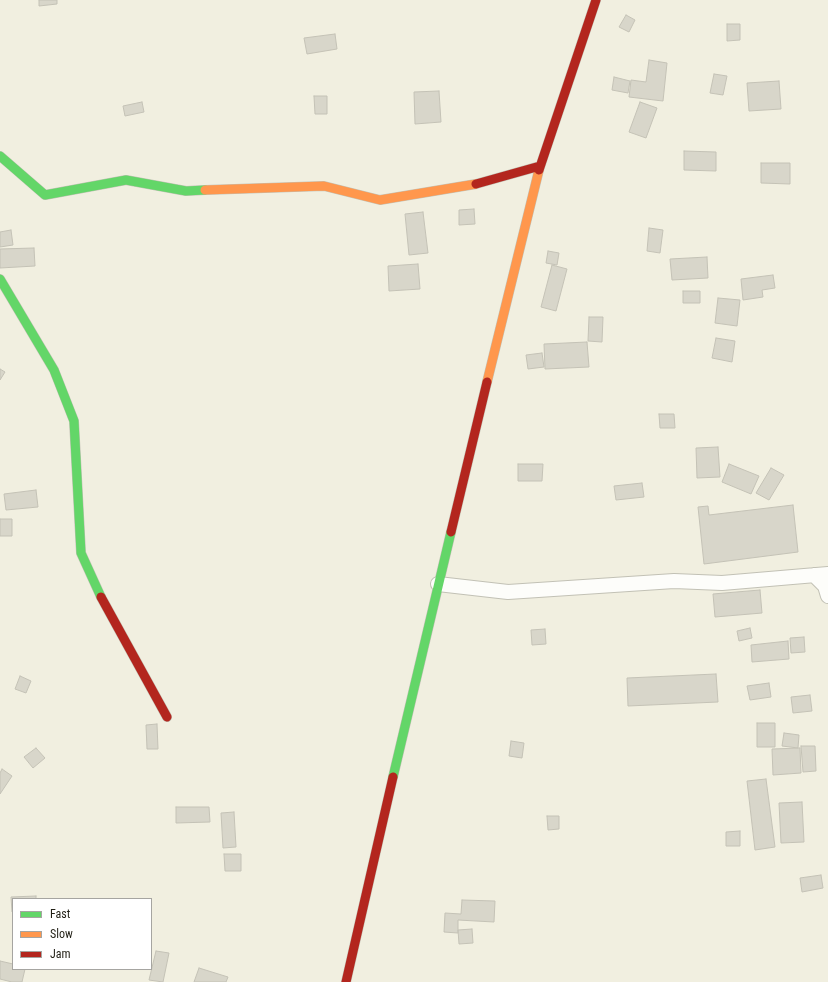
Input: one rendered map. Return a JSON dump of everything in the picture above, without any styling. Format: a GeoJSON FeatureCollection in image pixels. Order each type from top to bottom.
{"type":"FeatureCollection","features":[{"type":"Feature","properties":{"kind":"street"},"geometry":{"type":"LineString","coordinates":[[346,982],[438,584],[540,166],[596,0]]}},
{"type":"Feature","properties":{"kind":"street"},"geometry":{"type":"LineString","coordinates":[[0,156],[45,195],[126,180],[186,191],[324,186],[380,200],[476,184],[540,166]]}},
{"type":"Feature","properties":{"kind":"street"},"geometry":{"type":"LineString","coordinates":[[0,279],[54,370],[74,421],[82,553],[107,609],[167,717]]}},
{"type":"Feature","properties":{"kind":"street"},"geometry":{"type":"LineString","coordinates":[[438,584],[508,592],[674,581],[722,583],[769,580],[821,574],[828,596]]}},
{"type":"Feature","properties":{"kind":"building"},"geometry":{"type":"Polygon","coordinates":[[[39,0],[57,0],[57,4],[39,6],[39,0]]]}},
{"type":"Feature","properties":{"kind":"building"},"geometry":{"type":"Polygon","coordinates":[[[626,15],[635,20],[629,32],[619,27],[626,15]]]}},
{"type":"Feature","properties":{"kind":"building"},"geometry":{"type":"Polygon","coordinates":[[[727,24],[740,24],[740,40],[727,41],[727,24]]]}},
{"type":"Feature","properties":{"kind":"building"},"geometry":{"type":"Polygon","coordinates":[[[335,34],[337,49],[307,54],[304,38],[335,34]]]}},
{"type":"Feature","properties":{"kind":"building"},"geometry":{"type":"Polygon","coordinates":[[[649,60],[667,63],[663,101],[629,97],[631,80],[646,82],[649,60]]]}},
{"type":"Feature","properties":{"kind":"building"},"geometry":{"type":"Polygon","coordinates":[[[714,74],[727,76],[723,95],[710,93],[714,74]]]}},
{"type":"Feature","properties":{"kind":"building"},"geometry":{"type":"Polygon","coordinates":[[[614,77],[630,81],[628,93],[612,90],[614,77]]]}},
{"type":"Feature","properties":{"kind":"building"},"geometry":{"type":"Polygon","coordinates":[[[779,81],[781,109],[749,111],[747,83],[779,81]]]}},
{"type":"Feature","properties":{"kind":"building"},"geometry":{"type":"Polygon","coordinates":[[[439,91],[441,122],[415,124],[414,92],[439,91]]]}},
{"type":"Feature","properties":{"kind":"building"},"geometry":{"type":"Polygon","coordinates":[[[314,96],[327,96],[327,114],[315,114],[314,96]]]}},
{"type":"Feature","properties":{"kind":"building"},"geometry":{"type":"Polygon","coordinates":[[[142,102],[144,112],[125,116],[123,106],[142,102]]]}},
{"type":"Feature","properties":{"kind":"building"},"geometry":{"type":"Polygon","coordinates":[[[640,102],[657,108],[646,138],[629,132],[640,102]]]}},
{"type":"Feature","properties":{"kind":"building"},"geometry":{"type":"Polygon","coordinates":[[[684,151],[716,152],[716,171],[684,170],[684,151]]]}},
{"type":"Feature","properties":{"kind":"building"},"geometry":{"type":"Polygon","coordinates":[[[761,163],[790,163],[790,184],[761,183],[761,163]]]}},
{"type":"Feature","properties":{"kind":"building"},"geometry":{"type":"Polygon","coordinates":[[[474,209],[475,224],[459,225],[459,210],[474,209]]]}},
{"type":"Feature","properties":{"kind":"building"},"geometry":{"type":"Polygon","coordinates":[[[423,212],[428,253],[409,255],[405,214],[423,212]]]}},
{"type":"Feature","properties":{"kind":"building"},"geometry":{"type":"Polygon","coordinates":[[[649,228],[663,230],[660,253],[647,251],[649,228]]]}},
{"type":"Feature","properties":{"kind":"building"},"geometry":{"type":"Polygon","coordinates":[[[11,230],[13,245],[0,247],[0,232],[11,230]]]}},
{"type":"Feature","properties":{"kind":"building"},"geometry":{"type":"Polygon","coordinates":[[[34,248],[35,266],[0,268],[0,249],[34,248]]]}},
{"type":"Feature","properties":{"kind":"building"},"geometry":{"type":"Polygon","coordinates":[[[548,251],[559,253],[557,265],[546,263],[548,251]]]}},
{"type":"Feature","properties":{"kind":"building"},"geometry":{"type":"Polygon","coordinates":[[[707,257],[708,278],[672,280],[670,259],[707,257]]]}},
{"type":"Feature","properties":{"kind":"building"},"geometry":{"type":"Polygon","coordinates":[[[418,264],[420,289],[389,291],[388,266],[418,264]]]}},
{"type":"Feature","properties":{"kind":"building"},"geometry":{"type":"Polygon","coordinates":[[[552,265],[567,269],[556,311],[541,307],[552,265]]]}},
{"type":"Feature","properties":{"kind":"building"},"geometry":{"type":"Polygon","coordinates":[[[773,275],[775,288],[762,290],[763,297],[743,300],[741,279],[773,275]]]}},
{"type":"Feature","properties":{"kind":"building"},"geometry":{"type":"Polygon","coordinates":[[[683,291],[700,291],[700,303],[683,303],[683,291]]]}},
{"type":"Feature","properties":{"kind":"building"},"geometry":{"type":"Polygon","coordinates":[[[718,298],[740,300],[737,326],[715,323],[718,298]]]}},
{"type":"Feature","properties":{"kind":"building"},"geometry":{"type":"Polygon","coordinates":[[[589,317],[603,317],[602,342],[588,341],[589,317]]]}},
{"type":"Feature","properties":{"kind":"building"},"geometry":{"type":"Polygon","coordinates":[[[716,338],[735,341],[732,362],[712,358],[716,338]]]}},
{"type":"Feature","properties":{"kind":"building"},"geometry":{"type":"Polygon","coordinates":[[[587,342],[589,367],[545,369],[544,344],[587,342]]]}},
{"type":"Feature","properties":{"kind":"building"},"geometry":{"type":"Polygon","coordinates":[[[542,353],[544,367],[528,369],[526,355],[542,353]]]}},
{"type":"Feature","properties":{"kind":"building"},"geometry":{"type":"Polygon","coordinates":[[[0,369],[5,372],[0,380],[0,369]]]}},
{"type":"Feature","properties":{"kind":"building"},"geometry":{"type":"Polygon","coordinates":[[[659,414],[674,414],[675,428],[660,428],[659,414]]]}},
{"type":"Feature","properties":{"kind":"building"},"geometry":{"type":"Polygon","coordinates":[[[718,447],[720,477],[697,478],[696,448],[718,447]]]}},
{"type":"Feature","properties":{"kind":"building"},"geometry":{"type":"Polygon","coordinates":[[[518,464],[543,464],[542,481],[518,481],[518,464]]]}},
{"type":"Feature","properties":{"kind":"building"},"geometry":{"type":"Polygon","coordinates":[[[729,464],[759,476],[751,494],[722,482],[729,464]]]}},
{"type":"Feature","properties":{"kind":"building"},"geometry":{"type":"Polygon","coordinates":[[[771,468],[784,475],[769,500],[756,493],[771,468]]]}},
{"type":"Feature","properties":{"kind":"building"},"geometry":{"type":"Polygon","coordinates":[[[642,483],[644,497],[616,500],[614,486],[642,483]]]}},
{"type":"Feature","properties":{"kind":"building"},"geometry":{"type":"Polygon","coordinates":[[[36,490],[38,507],[6,510],[4,494],[36,490]]]}},
{"type":"Feature","properties":{"kind":"building"},"geometry":{"type":"Polygon","coordinates":[[[793,505],[798,552],[704,564],[698,507],[708,506],[709,515],[793,505]]]}},
{"type":"Feature","properties":{"kind":"building"},"geometry":{"type":"Polygon","coordinates":[[[0,519],[12,519],[12,536],[0,536],[0,519]]]}},
{"type":"Feature","properties":{"kind":"building"},"geometry":{"type":"Polygon","coordinates":[[[760,590],[762,613],[715,617],[713,594],[760,590]]]}},
{"type":"Feature","properties":{"kind":"building"},"geometry":{"type":"Polygon","coordinates":[[[750,628],[752,638],[739,641],[737,631],[750,628]]]}},
{"type":"Feature","properties":{"kind":"building"},"geometry":{"type":"Polygon","coordinates":[[[545,629],[546,644],[532,645],[531,630],[545,629]]]}},
{"type":"Feature","properties":{"kind":"building"},"geometry":{"type":"Polygon","coordinates":[[[804,637],[805,652],[791,653],[790,638],[804,637]]]}},
{"type":"Feature","properties":{"kind":"building"},"geometry":{"type":"Polygon","coordinates":[[[788,641],[789,659],[752,662],[751,645],[788,641]]]}},
{"type":"Feature","properties":{"kind":"building"},"geometry":{"type":"Polygon","coordinates":[[[716,674],[718,702],[628,706],[627,678],[716,674]]]}},
{"type":"Feature","properties":{"kind":"building"},"geometry":{"type":"Polygon","coordinates":[[[20,676],[31,681],[26,693],[15,689],[20,676]]]}},
{"type":"Feature","properties":{"kind":"building"},"geometry":{"type":"Polygon","coordinates":[[[769,683],[771,697],[750,700],[747,686],[769,683]]]}},
{"type":"Feature","properties":{"kind":"building"},"geometry":{"type":"Polygon","coordinates":[[[810,695],[812,711],[793,713],[791,697],[810,695]]]}},
{"type":"Feature","properties":{"kind":"building"},"geometry":{"type":"Polygon","coordinates":[[[757,723],[775,723],[775,747],[757,747],[757,723]]]}},
{"type":"Feature","properties":{"kind":"building"},"geometry":{"type":"Polygon","coordinates":[[[157,724],[158,749],[147,749],[146,725],[157,724]]]}},
{"type":"Feature","properties":{"kind":"building"},"geometry":{"type":"Polygon","coordinates":[[[784,733],[799,735],[798,748],[782,746],[784,733]]]}},
{"type":"Feature","properties":{"kind":"building"},"geometry":{"type":"Polygon","coordinates":[[[511,741],[524,743],[522,758],[509,756],[511,741]]]}},
{"type":"Feature","properties":{"kind":"building"},"geometry":{"type":"Polygon","coordinates":[[[801,746],[815,746],[816,771],[803,772],[801,746]]]}},
{"type":"Feature","properties":{"kind":"building"},"geometry":{"type":"Polygon","coordinates":[[[36,748],[45,758],[33,768],[24,757],[36,748]]]}},
{"type":"Feature","properties":{"kind":"building"},"geometry":{"type":"Polygon","coordinates":[[[800,748],[801,773],[773,775],[772,749],[800,748]]]}},
{"type":"Feature","properties":{"kind":"building"},"geometry":{"type":"Polygon","coordinates":[[[2,769],[12,776],[0,794],[0,773],[2,769]]]}},
{"type":"Feature","properties":{"kind":"building"},"geometry":{"type":"Polygon","coordinates":[[[766,779],[775,847],[755,850],[747,781],[766,779]]]}},
{"type":"Feature","properties":{"kind":"building"},"geometry":{"type":"Polygon","coordinates":[[[802,802],[804,842],[781,843],[779,803],[802,802]]]}},
{"type":"Feature","properties":{"kind":"building"},"geometry":{"type":"Polygon","coordinates":[[[176,807],[209,807],[210,822],[176,823],[176,807]]]}},
{"type":"Feature","properties":{"kind":"building"},"geometry":{"type":"Polygon","coordinates":[[[234,812],[236,847],[223,848],[221,813],[234,812]]]}},
{"type":"Feature","properties":{"kind":"building"},"geometry":{"type":"Polygon","coordinates":[[[547,816],[559,816],[559,829],[548,830],[547,816]]]}},
{"type":"Feature","properties":{"kind":"building"},"geometry":{"type":"Polygon","coordinates":[[[740,831],[740,846],[726,846],[726,832],[740,831]]]}},
{"type":"Feature","properties":{"kind":"building"},"geometry":{"type":"Polygon","coordinates":[[[224,854],[241,854],[241,871],[225,871],[224,854]]]}},
{"type":"Feature","properties":{"kind":"building"},"geometry":{"type":"Polygon","coordinates":[[[821,875],[823,888],[802,892],[800,878],[821,875]]]}},
{"type":"Feature","properties":{"kind":"building"},"geometry":{"type":"Polygon","coordinates":[[[36,896],[36,898],[12,898],[12,912],[11,897],[36,896]]]}},
{"type":"Feature","properties":{"kind":"building"},"geometry":{"type":"Polygon","coordinates":[[[462,900],[495,901],[494,922],[458,920],[458,933],[444,932],[445,913],[461,914],[462,900]]]}},
{"type":"Feature","properties":{"kind":"building"},"geometry":{"type":"Polygon","coordinates":[[[472,929],[473,943],[459,944],[458,930],[472,929]]]}},
{"type":"Feature","properties":{"kind":"building"},"geometry":{"type":"Polygon","coordinates":[[[156,951],[169,953],[163,982],[149,980],[156,951]]]}},
{"type":"Feature","properties":{"kind":"building"},"geometry":{"type":"Polygon","coordinates":[[[0,961],[12,964],[12,970],[25,970],[22,982],[12,982],[0,979],[0,961]]]}},
{"type":"Feature","properties":{"kind":"building"},"geometry":{"type":"Polygon","coordinates":[[[199,968],[228,977],[226,982],[194,982],[199,968]]]}},
{"type":"Feature","properties":{"kind":"traffic: fast"},"geometry":{"type":"LineString","coordinates":[[0,156],[45,195],[126,180],[186,191],[205,190]]}},
{"type":"Feature","properties":{"kind":"traffic: fast"},"geometry":{"type":"LineString","coordinates":[[0,279],[54,370],[74,421],[81,553],[101,597]]}},
{"type":"Feature","properties":{"kind":"traffic: fast"},"geometry":{"type":"LineString","coordinates":[[393,777],[451,532]]}},
{"type":"Feature","properties":{"kind":"traffic: slow"},"geometry":{"type":"LineString","coordinates":[[487,382],[539,170]]}},
{"type":"Feature","properties":{"kind":"traffic: slow"},"geometry":{"type":"LineString","coordinates":[[205,190],[324,186],[380,200],[476,184]]}},
{"type":"Feature","properties":{"kind":"traffic: jam"},"geometry":{"type":"LineString","coordinates":[[539,170],[596,0]]}},
{"type":"Feature","properties":{"kind":"traffic: jam"},"geometry":{"type":"LineString","coordinates":[[476,184],[540,166]]}},
{"type":"Feature","properties":{"kind":"traffic: jam"},"geometry":{"type":"LineString","coordinates":[[451,532],[487,382]]}},
{"type":"Feature","properties":{"kind":"traffic: jam"},"geometry":{"type":"LineString","coordinates":[[101,597],[167,717]]}},
{"type":"Feature","properties":{"kind":"traffic: jam"},"geometry":{"type":"LineString","coordinates":[[346,982],[393,777]]}}]}
